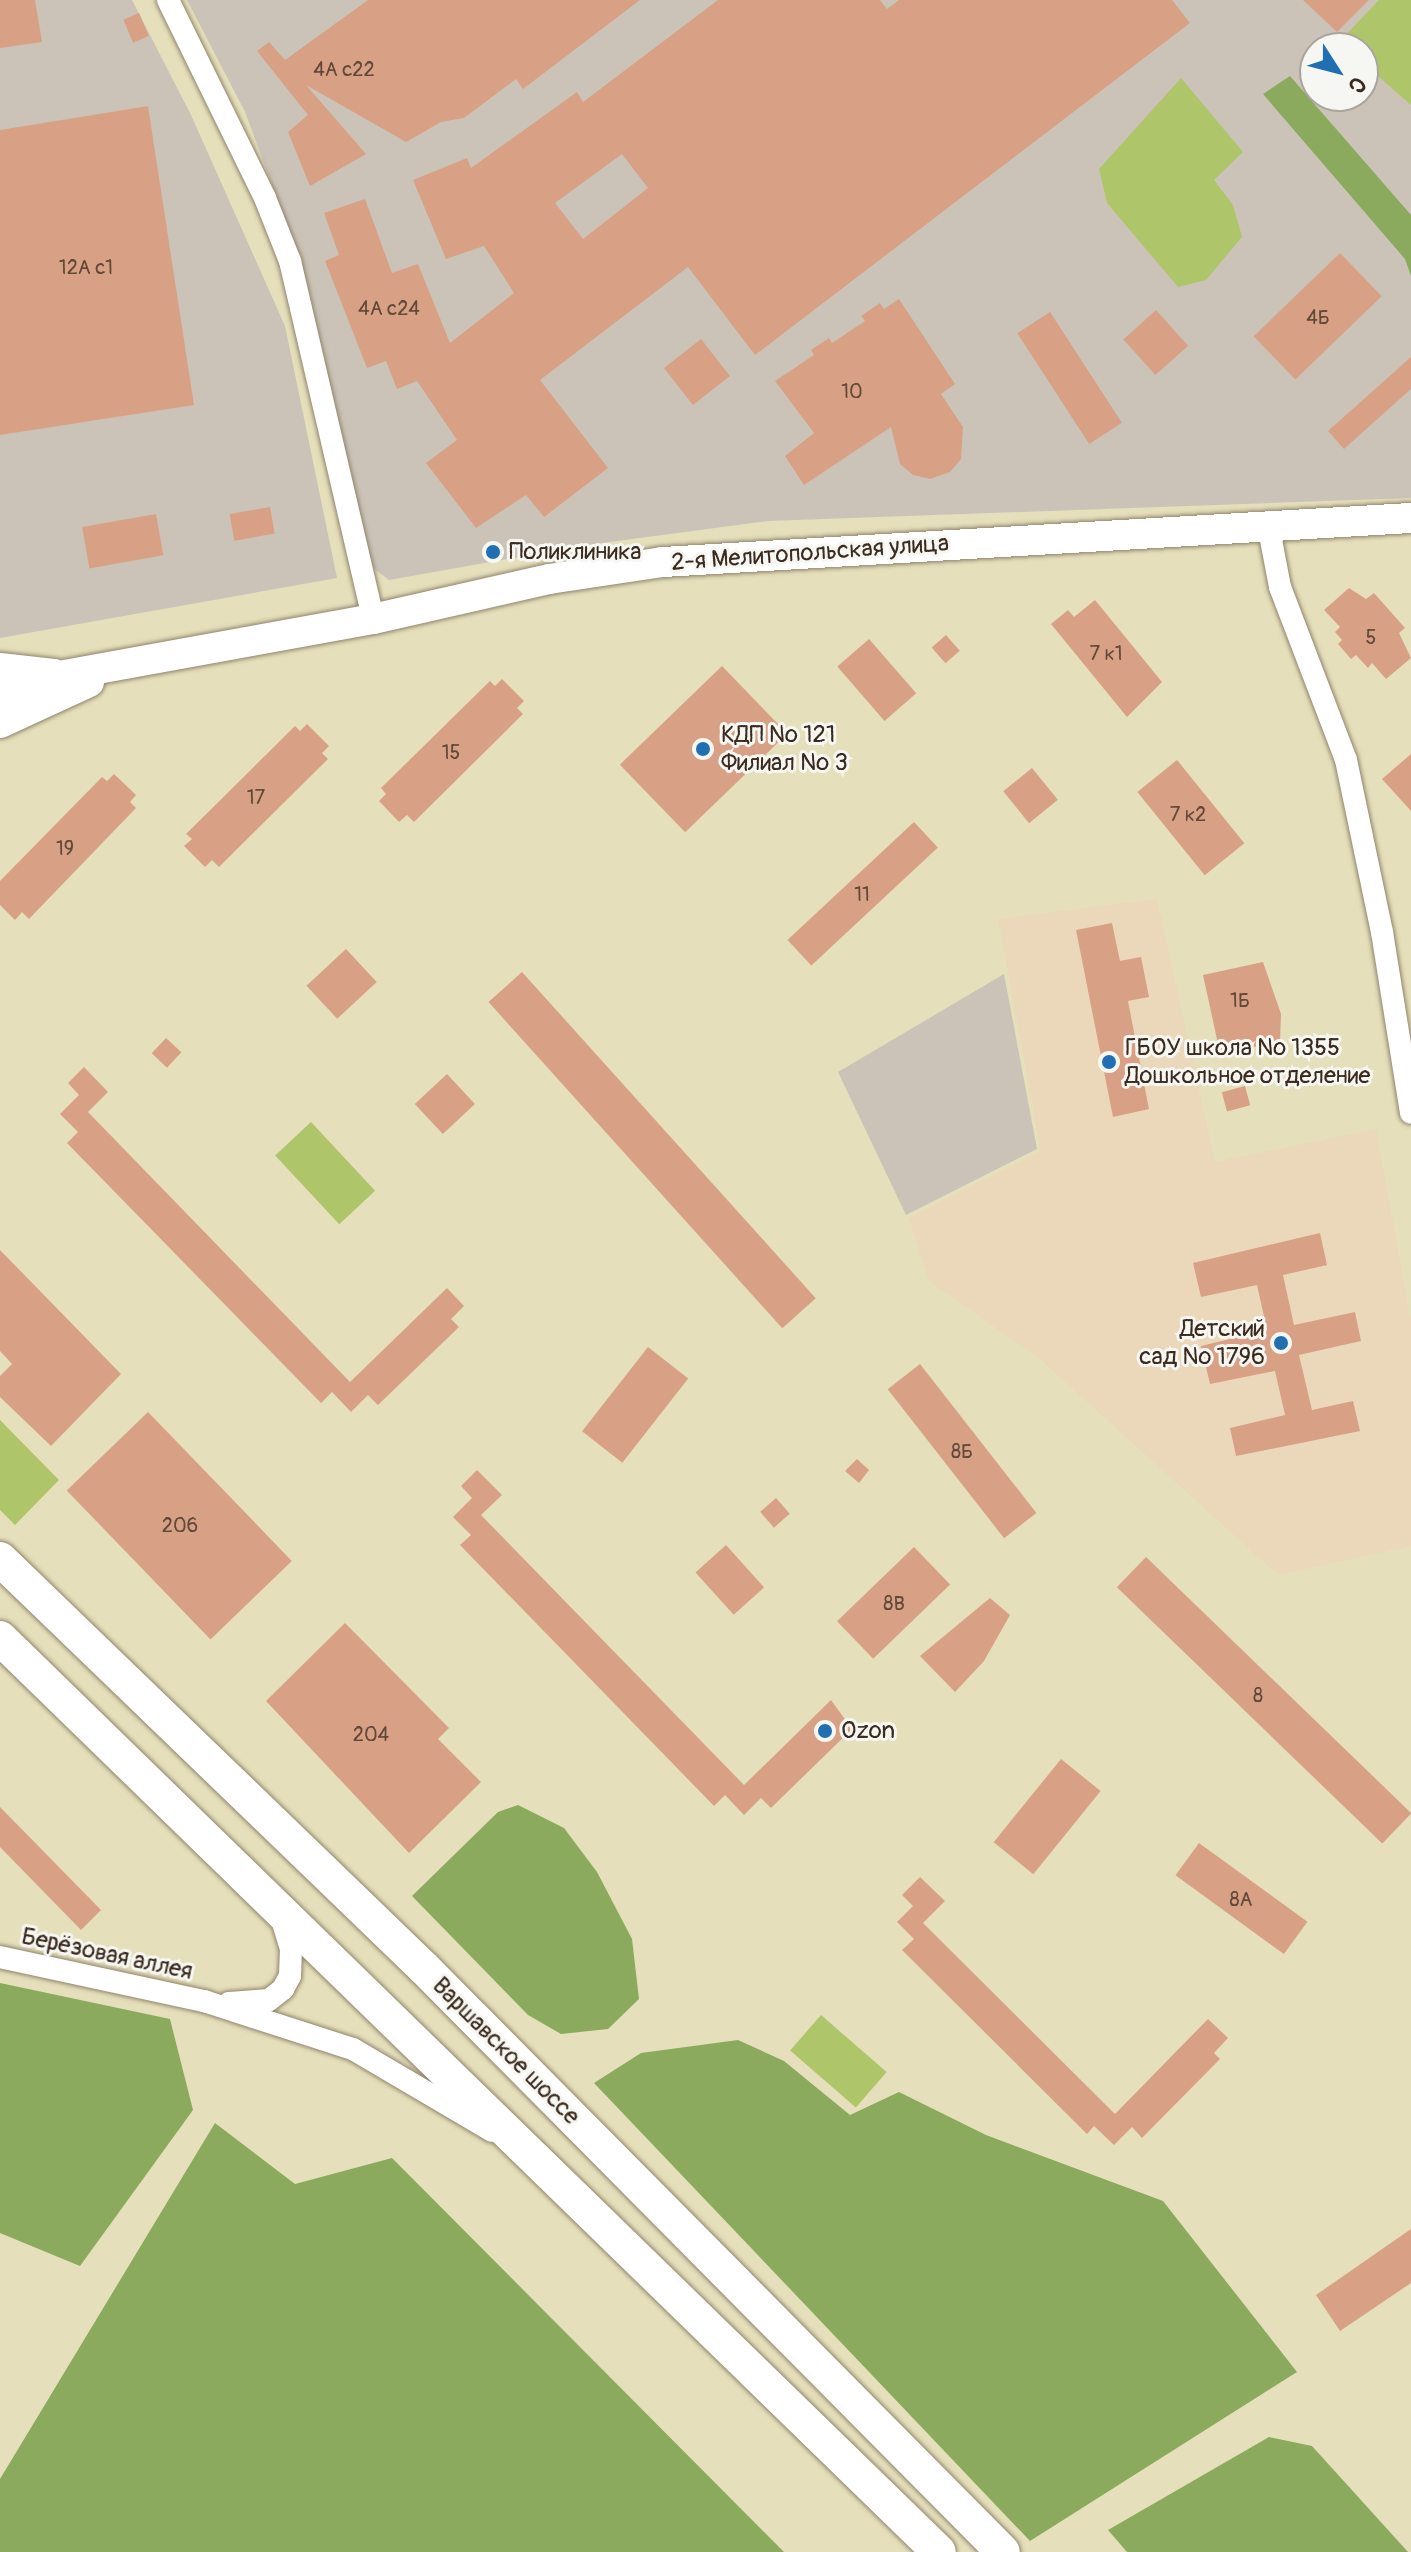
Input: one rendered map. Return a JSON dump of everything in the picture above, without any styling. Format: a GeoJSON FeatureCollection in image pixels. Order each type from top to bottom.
{"type":"FeatureCollection","features":[{"type":"Feature","properties":{"kind":"main road","name":"Варшавское шоссе"},"geometry":{"type":"LineString","coordinates":[[0,1559],[424,1968],[1003,2552]]}},
{"type":"Feature","properties":{"kind":"main road"},"geometry":{"type":"LineString","coordinates":[[0,1638],[939,2552]]}},
{"type":"Feature","properties":{"kind":"street"},"geometry":{"type":"LineString","coordinates":[[168,0],[265,198],[290,261],[373,619]]}},
{"type":"Feature","properties":{"kind":"street","name":"2-я Мелитопольская улица"},"geometry":{"type":"LineString","coordinates":[[0,696],[46,673],[122,664],[373,619],[549,579],[663,562],[1268,524],[1411,518]]}},
{"type":"Feature","properties":{"kind":"street"},"geometry":{"type":"LineString","coordinates":[[1268,524],[1280,587],[1346,760],[1382,932],[1411,1113]]}},
{"type":"Feature","properties":{"kind":"street","name":"2-я Мелитопольская улица"},"geometry":{"type":"LineString","coordinates":[[0,723],[122,664]]}},
{"type":"Feature","properties":{"kind":"street"},"geometry":{"type":"LineString","coordinates":[[0,668],[46,673]]}},
{"type":"Feature","properties":{"kind":"street"},"geometry":{"type":"LineString","coordinates":[[0,675],[46,673]]}},
{"type":"Feature","properties":{"kind":"street","name":"Берёзовая аллея"},"geometry":{"type":"LineString","coordinates":[[204,2001],[269,2000],[283,1989],[290,1976],[291,1949],[279,1911]]}},
{"type":"Feature","properties":{"kind":"street","name":"Берёзовая аллея"},"geometry":{"type":"LineString","coordinates":[[0,1957],[204,2001],[353,2049],[525,2150]]}},
{"type":"Feature","properties":{"kind":"shaded area"},"geometry":{"type":"Polygon","coordinates":[[[0,0],[132,0],[191,115],[285,326],[337,578],[0,638],[0,0]]]}},
{"type":"Feature","properties":{"kind":"shaded area"},"geometry":{"type":"Polygon","coordinates":[[[187,0],[1411,0],[1411,498],[768,521],[587,545],[389,580],[373,568],[298,255],[245,112],[187,0]]]}},
{"type":"Feature","properties":{"kind":"shaded area"},"geometry":{"type":"Polygon","coordinates":[[[1157,899],[1215,1162],[1376,1129],[1411,1321],[1411,1546],[1278,1575],[1041,1360],[929,1281],[909,1218],[1041,1151],[998,919],[1157,899]]]}},
{"type":"Feature","properties":{"kind":"shaded area"},"geometry":{"type":"Polygon","coordinates":[[[1004,974],[1037,1149],[906,1215],[838,1072],[1004,974]]]}},
{"type":"Feature","properties":{"kind":"green space"},"geometry":{"type":"Polygon","coordinates":[[[1379,0],[1411,0],[1411,105],[1379,77],[1379,32],[1349,32],[1379,0]]]}},
{"type":"Feature","properties":{"kind":"green space"},"geometry":{"type":"Polygon","coordinates":[[[1290,76],[1299,86],[1299,112],[1321,112],[1411,215],[1411,276],[1405,259],[1263,94],[1290,76]]]}},
{"type":"Feature","properties":{"kind":"green space"},"geometry":{"type":"Polygon","coordinates":[[[1181,78],[1243,152],[1214,180],[1233,205],[1242,237],[1206,280],[1178,287],[1107,203],[1099,169],[1181,78]]]}},
{"type":"Feature","properties":{"kind":"green space"},"geometry":{"type":"Polygon","coordinates":[[[311,1122],[375,1191],[339,1224],[275,1155],[311,1122]]]}},
{"type":"Feature","properties":{"kind":"green space"},"geometry":{"type":"Polygon","coordinates":[[[0,1420],[59,1480],[15,1525],[0,1510],[0,1420]]]}},
{"type":"Feature","properties":{"kind":"green space"},"geometry":{"type":"Polygon","coordinates":[[[518,1805],[564,1828],[597,1872],[632,1939],[639,1999],[608,2029],[561,2034],[528,2015],[412,1896],[498,1812],[518,1805]]]}},
{"type":"Feature","properties":{"kind":"green space"},"geometry":{"type":"Polygon","coordinates":[[[0,1983],[170,2019],[193,2110],[80,2266],[0,2233],[0,1983]]]}},
{"type":"Feature","properties":{"kind":"green space"},"geometry":{"type":"Polygon","coordinates":[[[821,2015],[887,2072],[856,2108],[790,2050],[821,2015]]]}},
{"type":"Feature","properties":{"kind":"green space"},"geometry":{"type":"Polygon","coordinates":[[[738,2040],[784,2061],[850,2115],[899,2092],[986,2135],[1163,2201],[1297,2372],[1030,2541],[594,2083],[641,2053],[738,2040]]]}},
{"type":"Feature","properties":{"kind":"green space"},"geometry":{"type":"Polygon","coordinates":[[[215,2123],[295,2184],[392,2158],[784,2552],[0,2552],[0,2479],[215,2123]]]}},
{"type":"Feature","properties":{"kind":"green space"},"geometry":{"type":"Polygon","coordinates":[[[1269,2437],[1312,2446],[1408,2552],[1127,2552],[1108,2530],[1269,2437]]]}},
{"type":"Feature","properties":{"kind":"building"},"geometry":{"type":"Polygon","coordinates":[[[0,0],[35,0],[42,42],[0,48],[0,0]]]}},
{"type":"Feature","properties":{"kind":"building"},"geometry":{"type":"Polygon","coordinates":[[[368,0],[640,0],[523,89],[516,79],[464,118],[441,122],[406,142],[306,85],[366,154],[310,186],[288,132],[308,115],[257,51],[269,42],[285,60],[368,0]]]}},
{"type":"Feature","properties":{"kind":"building"},"geometry":{"type":"Polygon","coordinates":[[[718,0],[880,0],[887,9],[899,0],[1172,0],[1190,23],[755,355],[688,267],[540,380],[608,468],[544,517],[526,495],[476,528],[426,463],[457,440],[417,381],[397,389],[386,361],[367,368],[325,261],[339,255],[324,213],[365,199],[392,273],[418,264],[450,343],[514,293],[484,246],[446,259],[413,180],[467,158],[471,168],[577,92],[583,102],[718,0]],[[622,154],[555,203],[583,239],[648,188],[622,154]]]}},
{"type":"Feature","properties":{"kind":"building"},"geometry":{"type":"Polygon","coordinates":[[[1303,0],[1369,0],[1337,32],[1303,0]]]}},
{"type":"Feature","properties":{"kind":"building"},"geometry":{"type":"Polygon","coordinates":[[[139,13],[149,36],[133,43],[123,20],[139,13]]]}},
{"type":"Feature","properties":{"kind":"building"},"geometry":{"type":"Polygon","coordinates":[[[148,106],[194,405],[0,435],[0,130],[148,106]]]}},
{"type":"Feature","properties":{"kind":"building"},"geometry":{"type":"Polygon","coordinates":[[[1340,253],[1382,296],[1295,380],[1254,336],[1340,253]]]}},
{"type":"Feature","properties":{"kind":"building"},"geometry":{"type":"Polygon","coordinates":[[[899,299],[955,384],[941,394],[963,427],[961,459],[950,472],[930,479],[913,475],[900,464],[891,427],[804,485],[785,456],[814,433],[775,381],[814,355],[811,350],[829,338],[832,343],[865,321],[861,316],[880,303],[884,309],[899,299]]]}},
{"type":"Feature","properties":{"kind":"building"},"geometry":{"type":"Polygon","coordinates":[[[1156,310],[1188,346],[1155,375],[1123,339],[1156,310]]]}},
{"type":"Feature","properties":{"kind":"building"},"geometry":{"type":"Polygon","coordinates":[[[1050,312],[1122,423],[1089,444],[1017,333],[1050,312]]]}},
{"type":"Feature","properties":{"kind":"building"},"geometry":{"type":"Polygon","coordinates":[[[701,339],[730,376],[693,405],[664,368],[701,339]]]}},
{"type":"Feature","properties":{"kind":"building"},"geometry":{"type":"Polygon","coordinates":[[[1411,357],[1411,389],[1344,449],[1328,431],[1411,357]]]}},
{"type":"Feature","properties":{"kind":"building"},"geometry":{"type":"Polygon","coordinates":[[[270,507],[275,534],[234,541],[230,514],[270,507]]]}},
{"type":"Feature","properties":{"kind":"building"},"geometry":{"type":"Polygon","coordinates":[[[156,514],[163,555],[89,568],[82,527],[156,514]]]}},
{"type":"Feature","properties":{"kind":"building"},"geometry":{"type":"Polygon","coordinates":[[[1349,588],[1366,599],[1374,593],[1405,628],[1399,633],[1411,658],[1386,679],[1372,663],[1368,668],[1356,655],[1351,659],[1338,644],[1342,640],[1335,632],[1340,627],[1324,610],[1349,588]]]}},
{"type":"Feature","properties":{"kind":"building"},"geometry":{"type":"Polygon","coordinates":[[[1095,600],[1162,682],[1127,717],[1051,624],[1068,610],[1074,617],[1095,600]]]}},
{"type":"Feature","properties":{"kind":"building"},"geometry":{"type":"Polygon","coordinates":[[[946,635],[960,651],[945,663],[932,647],[946,635]]]}},
{"type":"Feature","properties":{"kind":"building"},"geometry":{"type":"Polygon","coordinates":[[[869,639],[916,693],[885,721],[837,667],[869,639]]]}},
{"type":"Feature","properties":{"kind":"building","name":"КДП № 121 Филиал № 3"},"geometry":{"type":"Polygon","coordinates":[[[722,666],[787,734],[685,832],[620,765],[722,666]]]}},
{"type":"Feature","properties":{"kind":"building"},"geometry":{"type":"Polygon","coordinates":[[[502,679],[524,701],[517,708],[523,714],[414,822],[407,815],[399,822],[379,801],[386,794],[381,788],[490,681],[495,686],[502,679]]]}},
{"type":"Feature","properties":{"kind":"building"},"geometry":{"type":"Polygon","coordinates":[[[307,724],[329,746],[322,753],[328,759],[219,867],[212,860],[205,867],[184,846],[192,839],[186,834],[295,726],[300,731],[307,724]]]}},
{"type":"Feature","properties":{"kind":"building"},"geometry":{"type":"Polygon","coordinates":[[[1411,754],[1411,811],[1382,779],[1411,754]]]}},
{"type":"Feature","properties":{"kind":"building"},"geometry":{"type":"Polygon","coordinates":[[[1177,760],[1244,843],[1205,875],[1137,792],[1177,760]]]}},
{"type":"Feature","properties":{"kind":"building"},"geometry":{"type":"Polygon","coordinates":[[[1032,768],[1058,800],[1029,823],[1003,791],[1032,768]]]}},
{"type":"Feature","properties":{"kind":"building"},"geometry":{"type":"Polygon","coordinates":[[[114,774],[136,795],[130,802],[136,808],[29,919],[22,912],[15,920],[0,905],[0,881],[102,777],[107,781],[114,774]]]}},
{"type":"Feature","properties":{"kind":"building"},"geometry":{"type":"Polygon","coordinates":[[[914,822],[938,848],[811,966],[787,940],[914,822]]]}},
{"type":"Feature","properties":{"kind":"building"},"geometry":{"type":"Polygon","coordinates":[[[1112,923],[1120,961],[1141,957],[1149,997],[1128,1001],[1149,1109],[1113,1117],[1076,930],[1112,923]]]}},
{"type":"Feature","properties":{"kind":"building"},"geometry":{"type":"Polygon","coordinates":[[[346,949],[377,982],[337,1019],[307,986],[346,949]]]}},
{"type":"Feature","properties":{"kind":"building"},"geometry":{"type":"Polygon","coordinates":[[[1263,962],[1281,1014],[1280,1042],[1220,1053],[1203,975],[1263,962]]]}},
{"type":"Feature","properties":{"kind":"building"},"geometry":{"type":"Polygon","coordinates":[[[522,972],[816,1298],[782,1328],[489,1002],[522,972]]]}},
{"type":"Feature","properties":{"kind":"building"},"geometry":{"type":"Polygon","coordinates":[[[166,1038],[181,1052],[167,1068],[152,1053],[166,1038]]]}},
{"type":"Feature","properties":{"kind":"building"},"geometry":{"type":"Polygon","coordinates":[[[84,1067],[108,1092],[88,1112],[350,1382],[447,1288],[464,1306],[451,1319],[459,1327],[378,1405],[368,1395],[351,1412],[332,1392],[321,1403],[67,1143],[78,1132],[60,1114],[79,1095],[68,1083],[84,1067]]]}},
{"type":"Feature","properties":{"kind":"building"},"geometry":{"type":"Polygon","coordinates":[[[447,1074],[475,1104],[443,1134],[415,1104],[447,1074]]]}},
{"type":"Feature","properties":{"kind":"building"},"geometry":{"type":"Polygon","coordinates":[[[1245,1086],[1250,1105],[1227,1112],[1222,1092],[1245,1086]]]}},
{"type":"Feature","properties":{"kind":"building","name":"Детский сад № 1796"},"geometry":{"type":"Polygon","coordinates":[[[1320,1233],[1327,1265],[1283,1275],[1294,1325],[1355,1312],[1361,1341],[1299,1355],[1312,1410],[1353,1401],[1360,1431],[1236,1456],[1230,1428],[1285,1415],[1275,1371],[1210,1384],[1201,1346],[1267,1330],[1257,1285],[1201,1297],[1193,1263],[1320,1233]]]}},
{"type":"Feature","properties":{"kind":"building"},"geometry":{"type":"Polygon","coordinates":[[[0,1250],[121,1374],[51,1446],[0,1397],[0,1376],[12,1364],[0,1351],[0,1250]]]}},
{"type":"Feature","properties":{"kind":"building"},"geometry":{"type":"Polygon","coordinates":[[[648,1347],[688,1378],[622,1463],[582,1431],[648,1347]]]}},
{"type":"Feature","properties":{"kind":"building"},"geometry":{"type":"Polygon","coordinates":[[[920,1364],[1036,1513],[1004,1538],[888,1389],[920,1364]]]}},
{"type":"Feature","properties":{"kind":"building"},"geometry":{"type":"Polygon","coordinates":[[[148,1412],[292,1561],[211,1639],[67,1490],[148,1412]]]}},
{"type":"Feature","properties":{"kind":"building"},"geometry":{"type":"Polygon","coordinates":[[[857,1459],[869,1470],[859,1483],[845,1471],[857,1459]]]}},
{"type":"Feature","properties":{"kind":"building"},"geometry":{"type":"Polygon","coordinates":[[[477,1470],[502,1495],[481,1515],[744,1785],[831,1700],[852,1729],[771,1808],[761,1798],[744,1815],[725,1795],[714,1806],[460,1545],[471,1535],[453,1517],[472,1498],[461,1486],[477,1470]]]}},
{"type":"Feature","properties":{"kind":"building"},"geometry":{"type":"Polygon","coordinates":[[[776,1498],[790,1514],[774,1528],[760,1512],[776,1498]]]}},
{"type":"Feature","properties":{"kind":"building"},"geometry":{"type":"Polygon","coordinates":[[[726,1545],[764,1587],[734,1615],[696,1572],[726,1545]]]}},
{"type":"Feature","properties":{"kind":"building"},"geometry":{"type":"Polygon","coordinates":[[[914,1547],[950,1584],[873,1659],[837,1621],[914,1547]]]}},
{"type":"Feature","properties":{"kind":"building"},"geometry":{"type":"Polygon","coordinates":[[[1146,1557],[1411,1813],[1382,1844],[1117,1587],[1146,1557]]]}},
{"type":"Feature","properties":{"kind":"building"},"geometry":{"type":"Polygon","coordinates":[[[990,1598],[1010,1615],[984,1661],[955,1692],[920,1656],[990,1598]]]}},
{"type":"Feature","properties":{"kind":"building"},"geometry":{"type":"Polygon","coordinates":[[[345,1623],[449,1728],[438,1739],[481,1782],[409,1853],[266,1701],[345,1623]]]}},
{"type":"Feature","properties":{"kind":"building"},"geometry":{"type":"Polygon","coordinates":[[[1061,1759],[1101,1791],[1033,1874],[994,1842],[1061,1759]]]}},
{"type":"Feature","properties":{"kind":"building"},"geometry":{"type":"Polygon","coordinates":[[[0,1807],[101,1910],[81,1930],[0,1847],[0,1807]]]}},
{"type":"Feature","properties":{"kind":"building"},"geometry":{"type":"Polygon","coordinates":[[[1199,1843],[1307,1922],[1284,1954],[1175,1875],[1199,1843]]]}},
{"type":"Feature","properties":{"kind":"building"},"geometry":{"type":"Polygon","coordinates":[[[920,1877],[945,1901],[923,1923],[1115,2114],[1208,2019],[1228,2038],[1214,2053],[1220,2059],[1142,2138],[1132,2127],[1114,2145],[1094,2126],[1087,2134],[902,1950],[914,1939],[897,1922],[913,1906],[902,1895],[920,1877]]]}},
{"type":"Feature","properties":{"kind":"building"},"geometry":{"type":"Polygon","coordinates":[[[1411,2229],[1411,2283],[1340,2331],[1316,2295],[1411,2229]]]}},
{"type":"Feature","properties":{"kind":"place","name":"Поликлиника"},"geometry":{"type":"Point","coordinates":[493,552]}},
{"type":"Feature","properties":{"kind":"place","name":"КДП № 121 Филиал № 3"},"geometry":{"type":"Point","coordinates":[703,749]}},
{"type":"Feature","properties":{"kind":"place","name":"ГБОУ школа № 1355 Дошкольное отделение"},"geometry":{"type":"Point","coordinates":[1109,1062]}},
{"type":"Feature","properties":{"kind":"place","name":"Детский сад № 1796"},"geometry":{"type":"Point","coordinates":[1281,1343]}},
{"type":"Feature","properties":{"kind":"place","name":"Ozon"},"geometry":{"type":"Point","coordinates":[825,1731]}}]}
